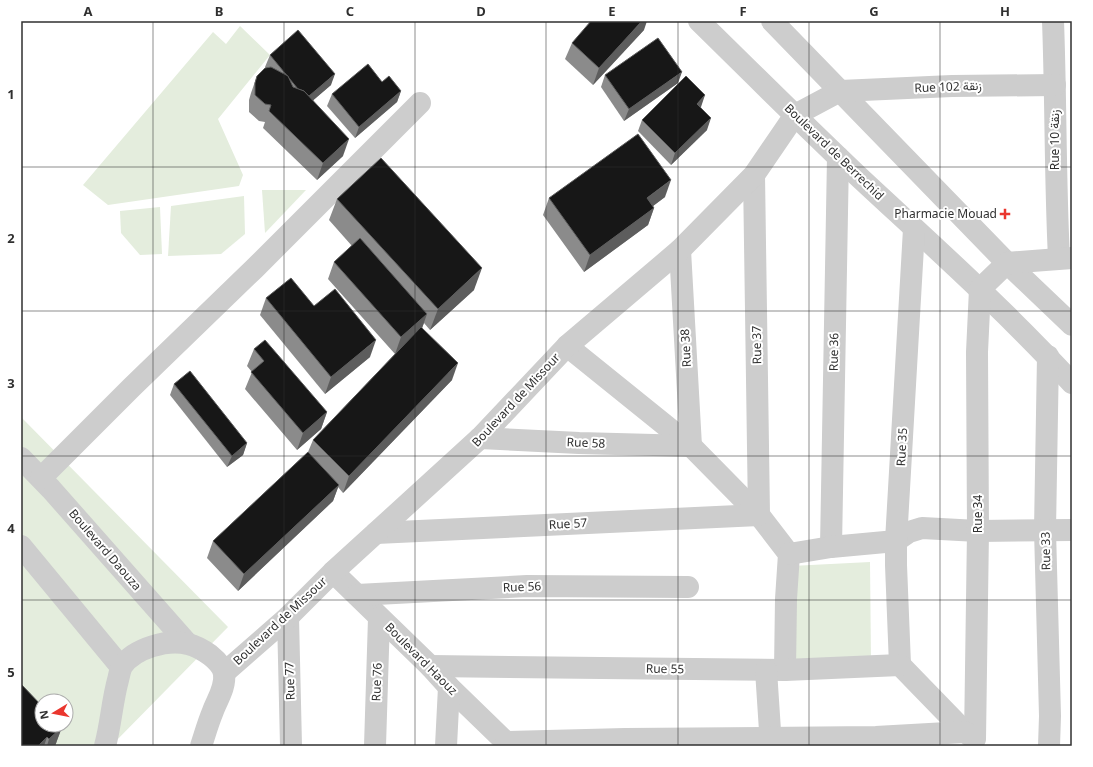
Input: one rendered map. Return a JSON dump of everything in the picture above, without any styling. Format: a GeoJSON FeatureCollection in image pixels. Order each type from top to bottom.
{"type":"FeatureCollection","features":[{"type":"Feature","properties":{"kind":"street","name":"Boulevard de Berrechid"},"geometry":{"type":"LineString","coordinates":[[699,21],[838,157],[980,289],[1048,356],[1072,383]]}},
{"type":"Feature","properties":{"kind":"street"},"geometry":{"type":"LineString","coordinates":[[772,21],[1007,263],[1072,325]]}},
{"type":"Feature","properties":{"kind":"street","name":"Rue 10 زنقة"},"geometry":{"type":"LineString","coordinates":[[1053,21],[1056,190],[1066,258]]}},
{"type":"Feature","properties":{"kind":"street","name":"Rue 102 زنقة"},"geometry":{"type":"LineString","coordinates":[[840,91],[952,86],[1055,85]]}},
{"type":"Feature","properties":{"kind":"street"},"geometry":{"type":"LineString","coordinates":[[795,115],[840,91]]}},
{"type":"Feature","properties":{"kind":"street"},"geometry":{"type":"LineString","coordinates":[[41,478],[138,381],[254,269],[420,103]]}},
{"type":"Feature","properties":{"kind":"street","name":"Boulevard de Missour"},"geometry":{"type":"LineString","coordinates":[[224,673],[288,617],[333,572],[480,438],[567,346],[680,250],[754,175],[795,115]]}},
{"type":"Feature","properties":{"kind":"street","name":"Rue 36"},"geometry":{"type":"LineString","coordinates":[[830,547],[838,157]]}},
{"type":"Feature","properties":{"kind":"street","name":"Rue 37"},"geometry":{"type":"LineString","coordinates":[[754,175],[759,515]]}},
{"type":"Feature","properties":{"kind":"street","name":"Rue 35"},"geometry":{"type":"LineString","coordinates":[[900,665],[896,541],[914,229]]}},
{"type":"Feature","properties":{"kind":"street","name":"Rue 38"},"geometry":{"type":"LineString","coordinates":[[680,250],[691,446]]}},
{"type":"Feature","properties":{"kind":"street"},"geometry":{"type":"LineString","coordinates":[[980,289],[1007,263],[1066,258]]}},
{"type":"Feature","properties":{"kind":"street","name":"Rue 34"},"geometry":{"type":"LineString","coordinates":[[974,739],[978,531],[976,398],[980,289]]}},
{"type":"Feature","properties":{"kind":"street"},"geometry":{"type":"LineString","coordinates":[[567,346],[691,446],[759,515],[789,554],[786,599],[775,670],[771,742]]}},
{"type":"Feature","properties":{"kind":"street","name":"Rue 33"},"geometry":{"type":"LineString","coordinates":[[1048,356],[1045,530],[1050,716],[1049,746]]}},
{"type":"Feature","properties":{"kind":"street","name":"Rue 58"},"geometry":{"type":"LineString","coordinates":[[480,438],[579,443],[691,446]]}},
{"type":"Feature","properties":{"kind":"street","name":"Boulevard Daouza"},"geometry":{"type":"LineString","coordinates":[[21,458],[41,478],[187,643]]}},
{"type":"Feature","properties":{"kind":"street","name":"Rue 57"},"geometry":{"type":"LineString","coordinates":[[376,533],[759,515]]}},
{"type":"Feature","properties":{"kind":"street"},"geometry":{"type":"LineString","coordinates":[[789,554],[830,547],[896,541],[909,532],[922,528],[978,531],[1072,530]]}},
{"type":"Feature","properties":{"kind":"street"},"geometry":{"type":"LineString","coordinates":[[21,546],[121,667],[105,746]]}},
{"type":"Feature","properties":{"kind":"street","name":"Boulevard Haouz"},"geometry":{"type":"LineString","coordinates":[[333,572],[508,744]]}},
{"type":"Feature","properties":{"kind":"street","name":"Rue 56"},"geometry":{"type":"LineString","coordinates":[[357,595],[527,586],[688,587]]}},
{"type":"Feature","properties":{"kind":"street","name":"Rue 77"},"geometry":{"type":"LineString","coordinates":[[288,617],[291,746]]}},
{"type":"Feature","properties":{"kind":"street","name":"Rue 76"},"geometry":{"type":"LineString","coordinates":[[375,746],[379,618]]}},
{"type":"Feature","properties":{"kind":"street","name":"Boulevard de Missour"},"geometry":{"type":"LineString","coordinates":[[121,667],[130,656],[141,650],[162,644],[187,643],[203,650],[216,660],[224,673],[224,682],[213,710],[202,746]]}},
{"type":"Feature","properties":{"kind":"street"},"geometry":{"type":"LineString","coordinates":[[900,665],[974,739]]}},
{"type":"Feature","properties":{"kind":"street","name":"Rue 55"},"geometry":{"type":"LineString","coordinates":[[430,666],[775,670],[900,665]]}},
{"type":"Feature","properties":{"kind":"street"},"geometry":{"type":"LineString","coordinates":[[446,746],[449,687]]}},
{"type":"Feature","properties":{"kind":"street"},"geometry":{"type":"LineString","coordinates":[[508,744],[625,739],[771,742],[876,737],[974,739]]}},
{"type":"Feature","properties":{"kind":"green space"},"geometry":{"type":"Polygon","coordinates":[[[240,26],[270,55],[218,119],[243,175],[239,186],[108,205],[83,185],[213,32],[226,44],[240,26]]]}},
{"type":"Feature","properties":{"kind":"green space"},"geometry":{"type":"Polygon","coordinates":[[[262,190],[306,190],[265,233],[262,190]]]}},
{"type":"Feature","properties":{"kind":"green space"},"geometry":{"type":"Polygon","coordinates":[[[244,196],[245,234],[221,254],[168,256],[171,206],[244,196]]]}},
{"type":"Feature","properties":{"kind":"green space"},"geometry":{"type":"Polygon","coordinates":[[[160,207],[162,254],[140,255],[121,233],[120,211],[160,207]]]}},
{"type":"Feature","properties":{"kind":"green space"},"geometry":{"type":"Polygon","coordinates":[[[21,417],[228,627],[111,746],[21,746],[21,417]]]}},
{"type":"Feature","properties":{"kind":"green space"},"geometry":{"type":"Polygon","coordinates":[[[870,562],[871,663],[790,662],[791,566],[870,562]]]}},
{"type":"Feature","properties":{"kind":"building"},"geometry":{"type":"Polygon","coordinates":[[[591,21],[642,21],[599,68],[572,43],[591,21]]]}},
{"type":"Feature","properties":{"kind":"building"},"geometry":{"type":"Polygon","coordinates":[[[298,30],[335,74],[309,96],[304,91],[298,89],[270,55],[298,30]]]}},
{"type":"Feature","properties":{"kind":"building"},"geometry":{"type":"Polygon","coordinates":[[[658,38],[682,72],[629,109],[605,75],[658,38]]]}},
{"type":"Feature","properties":{"kind":"building"},"geometry":{"type":"Polygon","coordinates":[[[368,64],[382,82],[389,76],[401,91],[359,127],[332,94],[368,64]]]}},
{"type":"Feature","properties":{"kind":"building"},"geometry":{"type":"Polygon","coordinates":[[[271,67],[288,76],[293,87],[304,91],[349,139],[323,163],[269,111],[271,105],[265,104],[255,95],[255,83],[257,76],[265,68],[271,67]]]}},
{"type":"Feature","properties":{"kind":"building"},"geometry":{"type":"Polygon","coordinates":[[[686,76],[705,95],[697,104],[711,118],[675,153],[642,120],[686,76]]]}},
{"type":"Feature","properties":{"kind":"building"},"geometry":{"type":"Polygon","coordinates":[[[638,134],[671,180],[647,198],[654,208],[590,255],[549,198],[638,134]]]}},
{"type":"Feature","properties":{"kind":"building"},"geometry":{"type":"Polygon","coordinates":[[[381,158],[482,268],[438,309],[337,199],[381,158]]]}},
{"type":"Feature","properties":{"kind":"building"},"geometry":{"type":"Polygon","coordinates":[[[360,238],[427,314],[401,337],[334,262],[360,238]]]}},
{"type":"Feature","properties":{"kind":"building"},"geometry":{"type":"Polygon","coordinates":[[[291,278],[314,306],[335,289],[376,340],[331,377],[266,298],[291,278]]]}},
{"type":"Feature","properties":{"kind":"building"},"geometry":{"type":"Polygon","coordinates":[[[421,327],[458,363],[349,476],[313,440],[421,327]]]}},
{"type":"Feature","properties":{"kind":"building"},"geometry":{"type":"Polygon","coordinates":[[[265,340],[327,412],[303,433],[251,372],[264,361],[254,349],[265,340]]]}},
{"type":"Feature","properties":{"kind":"building"},"geometry":{"type":"Polygon","coordinates":[[[190,371],[247,443],[232,456],[174,384],[190,371]]]}},
{"type":"Feature","properties":{"kind":"building"},"geometry":{"type":"Polygon","coordinates":[[[308,452],[339,485],[244,574],[213,541],[308,452]]]}},
{"type":"Feature","properties":{"kind":"building"},"geometry":{"type":"Polygon","coordinates":[[[21,684],[34,698],[34,733],[56,733],[49,739],[47,737],[38,746],[21,746],[21,684]]]}},
{"type":"Feature","properties":{"kind":"place","name":"Pharmacie Mouad"},"geometry":{"type":"Point","coordinates":[1005,214]}}]}
